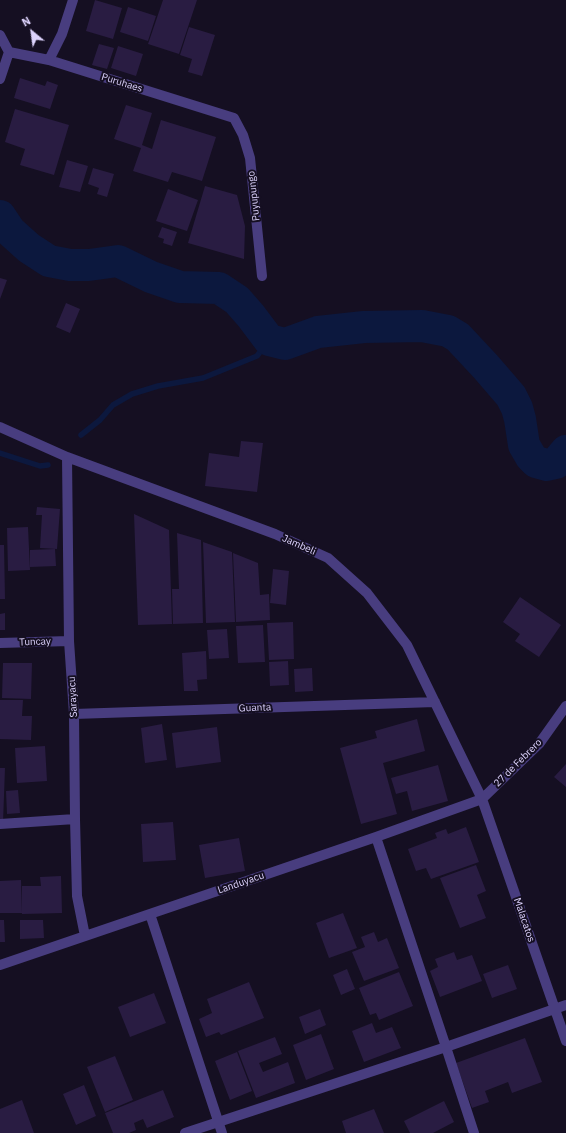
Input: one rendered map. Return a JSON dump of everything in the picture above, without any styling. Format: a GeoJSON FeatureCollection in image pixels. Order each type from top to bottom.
{"type":"FeatureCollection","features":[{"type":"Feature","properties":{"kind":"street"},"geometry":{"type":"LineString","coordinates":[[49,60],[62,34],[73,0]]}},
{"type":"Feature","properties":{"kind":"street"},"geometry":{"type":"LineString","coordinates":[[0,35],[9,52],[0,79]]}},
{"type":"Feature","properties":{"kind":"street","name":"Puruhaes"},"geometry":{"type":"LineString","coordinates":[[9,52],[49,60],[234,118]]}},
{"type":"Feature","properties":{"kind":"street","name":"Puyupungo"},"geometry":{"type":"LineString","coordinates":[[234,118],[243,135],[250,158],[262,276]]}},
{"type":"Feature","properties":{"kind":"street","name":"Jambeli"},"geometry":{"type":"LineString","coordinates":[[0,427],[67,457],[275,534],[328,558],[367,593],[407,645],[482,799]]}},
{"type":"Feature","properties":{"kind":"street","name":"Sarayacu"},"geometry":{"type":"LineString","coordinates":[[67,457],[69,641],[74,714],[77,896],[85,936]]}},
{"type":"Feature","properties":{"kind":"street","name":"Tuncay"},"geometry":{"type":"LineString","coordinates":[[0,643],[69,641]]}},
{"type":"Feature","properties":{"kind":"street","name":"Guanta"},"geometry":{"type":"LineString","coordinates":[[74,714],[435,702]]}},
{"type":"Feature","properties":{"kind":"street","name":"27 de Febrero"},"geometry":{"type":"LineString","coordinates":[[482,799],[539,744],[566,706]]}},
{"type":"Feature","properties":{"kind":"street","name":"Landuyacu"},"geometry":{"type":"LineString","coordinates":[[0,965],[376,837],[482,799]]}},
{"type":"Feature","properties":{"kind":"street","name":"Malacatos"},"geometry":{"type":"LineString","coordinates":[[482,799],[566,1042]]}},
{"type":"Feature","properties":{"kind":"street"},"geometry":{"type":"LineString","coordinates":[[0,824],[75,819]]}},
{"type":"Feature","properties":{"kind":"street"},"geometry":{"type":"LineString","coordinates":[[376,837],[474,1133]]}},
{"type":"Feature","properties":{"kind":"street"},"geometry":{"type":"LineString","coordinates":[[150,914],[222,1133]]}},
{"type":"Feature","properties":{"kind":"street"},"geometry":{"type":"LineString","coordinates":[[186,1133],[446,1047],[566,1004]]}},
{"type":"Feature","properties":{"kind":"building"},"geometry":{"type":"Polygon","coordinates":[[[95,0],[122,8],[113,39],[86,31],[95,0]]]}},
{"type":"Feature","properties":{"kind":"building"},"geometry":{"type":"Polygon","coordinates":[[[163,0],[197,0],[179,54],[148,44],[163,0]]]}},
{"type":"Feature","properties":{"kind":"building"},"geometry":{"type":"Polygon","coordinates":[[[128,7],[156,16],[148,41],[120,32],[128,7]]]}},
{"type":"Feature","properties":{"kind":"building"},"geometry":{"type":"Polygon","coordinates":[[[189,27],[215,35],[202,76],[188,72],[192,59],[180,55],[189,27]]]}},
{"type":"Feature","properties":{"kind":"building"},"geometry":{"type":"Polygon","coordinates":[[[99,44],[114,48],[107,69],[92,65],[99,44]]]}},
{"type":"Feature","properties":{"kind":"building"},"geometry":{"type":"Polygon","coordinates":[[[118,46],[143,54],[136,76],[111,68],[118,46]]]}},
{"type":"Feature","properties":{"kind":"building"},"geometry":{"type":"Polygon","coordinates":[[[20,78],[45,86],[47,81],[58,85],[50,109],[14,98],[20,78]]]}},
{"type":"Feature","properties":{"kind":"building"},"geometry":{"type":"Polygon","coordinates":[[[126,105],[152,113],[142,145],[152,149],[161,120],[216,137],[202,181],[172,172],[168,182],[133,171],[141,148],[114,139],[126,105]]]}},
{"type":"Feature","properties":{"kind":"building"},"geometry":{"type":"Polygon","coordinates":[[[15,109],[69,125],[54,175],[20,165],[25,149],[5,142],[15,109]]]}},
{"type":"Feature","properties":{"kind":"building"},"geometry":{"type":"Polygon","coordinates":[[[67,160],[88,166],[80,192],[59,187],[67,160]]]}},
{"type":"Feature","properties":{"kind":"building"},"geometry":{"type":"Polygon","coordinates":[[[93,168],[114,174],[107,197],[97,194],[99,188],[88,184],[93,168]]]}},
{"type":"Feature","properties":{"kind":"building"},"geometry":{"type":"Polygon","coordinates":[[[205,186],[237,195],[245,226],[244,259],[188,243],[205,186]]]}},
{"type":"Feature","properties":{"kind":"building"},"geometry":{"type":"Polygon","coordinates":[[[168,189],[198,200],[187,231],[156,221],[168,189]]]}},
{"type":"Feature","properties":{"kind":"building"},"geometry":{"type":"Polygon","coordinates":[[[162,227],[177,232],[172,246],[163,243],[164,239],[158,237],[162,227]]]}},
{"type":"Feature","properties":{"kind":"building"},"geometry":{"type":"Polygon","coordinates":[[[0,278],[7,280],[0,299],[0,278]]]}},
{"type":"Feature","properties":{"kind":"building"},"geometry":{"type":"Polygon","coordinates":[[[66,303],[80,309],[70,333],[56,327],[66,303]]]}},
{"type":"Feature","properties":{"kind":"building"},"geometry":{"type":"Polygon","coordinates":[[[241,441],[263,443],[257,492],[205,486],[209,453],[239,457],[241,441]]]}},
{"type":"Feature","properties":{"kind":"building"},"geometry":{"type":"Polygon","coordinates":[[[37,507],[60,509],[57,549],[40,548],[42,515],[36,515],[37,507]]]}},
{"type":"Feature","properties":{"kind":"building"},"geometry":{"type":"Polygon","coordinates":[[[134,514],[169,530],[172,624],[138,625],[134,514]]]}},
{"type":"Feature","properties":{"kind":"building"},"geometry":{"type":"Polygon","coordinates":[[[28,527],[30,570],[8,571],[7,528],[28,527]]]}},
{"type":"Feature","properties":{"kind":"building"},"geometry":{"type":"Polygon","coordinates":[[[177,533],[201,540],[203,623],[173,624],[172,589],[179,589],[177,533]]]}},
{"type":"Feature","properties":{"kind":"building"},"geometry":{"type":"Polygon","coordinates":[[[203,542],[232,552],[235,622],[206,623],[203,542]]]}},
{"type":"Feature","properties":{"kind":"building"},"geometry":{"type":"Polygon","coordinates":[[[0,545],[4,545],[5,599],[0,599],[0,545]]]}},
{"type":"Feature","properties":{"kind":"building"},"geometry":{"type":"Polygon","coordinates":[[[55,549],[56,566],[30,567],[30,550],[55,549]]]}},
{"type":"Feature","properties":{"kind":"building"},"geometry":{"type":"Polygon","coordinates":[[[233,553],[258,563],[260,595],[269,594],[270,620],[236,622],[233,553]]]}},
{"type":"Feature","properties":{"kind":"building"},"geometry":{"type":"Polygon","coordinates":[[[273,569],[289,571],[286,605],[270,603],[273,569]]]}},
{"type":"Feature","properties":{"kind":"building"},"geometry":{"type":"Polygon","coordinates":[[[520,597],[561,625],[539,657],[515,641],[520,634],[503,622],[520,597]]]}},
{"type":"Feature","properties":{"kind":"building"},"geometry":{"type":"Polygon","coordinates":[[[5,613],[5,630],[0,630],[0,614],[5,613]]]}},
{"type":"Feature","properties":{"kind":"building"},"geometry":{"type":"Polygon","coordinates":[[[293,622],[294,659],[269,660],[267,623],[293,622]]]}},
{"type":"Feature","properties":{"kind":"building"},"geometry":{"type":"Polygon","coordinates":[[[263,625],[265,662],[238,663],[236,626],[263,625]]]}},
{"type":"Feature","properties":{"kind":"building"},"geometry":{"type":"Polygon","coordinates":[[[227,629],[229,658],[209,659],[207,630],[227,629]]]}},
{"type":"Feature","properties":{"kind":"building"},"geometry":{"type":"Polygon","coordinates":[[[206,651],[207,679],[197,680],[198,691],[184,691],[182,653],[206,651]]]}},
{"type":"Feature","properties":{"kind":"building"},"geometry":{"type":"Polygon","coordinates":[[[288,661],[289,685],[270,686],[269,662],[288,661]]]}},
{"type":"Feature","properties":{"kind":"building"},"geometry":{"type":"Polygon","coordinates":[[[3,663],[32,663],[31,699],[2,698],[3,663]]]}},
{"type":"Feature","properties":{"kind":"building"},"geometry":{"type":"Polygon","coordinates":[[[312,668],[313,691],[295,692],[294,669],[312,668]]]}},
{"type":"Feature","properties":{"kind":"building"},"geometry":{"type":"Polygon","coordinates":[[[0,700],[23,700],[22,716],[32,716],[31,740],[0,739],[0,700]]]}},
{"type":"Feature","properties":{"kind":"building"},"geometry":{"type":"Polygon","coordinates":[[[417,719],[425,751],[383,763],[397,814],[361,824],[340,748],[377,738],[375,731],[417,719]]]}},
{"type":"Feature","properties":{"kind":"building"},"geometry":{"type":"Polygon","coordinates":[[[162,724],[167,760],[145,763],[141,728],[162,724]]]}},
{"type":"Feature","properties":{"kind":"building"},"geometry":{"type":"Polygon","coordinates":[[[217,727],[221,762],[176,768],[172,733],[217,727]]]}},
{"type":"Feature","properties":{"kind":"building"},"geometry":{"type":"Polygon","coordinates":[[[45,746],[47,781],[17,783],[15,748],[45,746]]]}},
{"type":"Feature","properties":{"kind":"building"},"geometry":{"type":"Polygon","coordinates":[[[566,764],[566,787],[554,777],[566,764]]]}},
{"type":"Feature","properties":{"kind":"building"},"geometry":{"type":"Polygon","coordinates":[[[438,765],[448,801],[412,811],[407,791],[396,794],[391,778],[438,765]]]}},
{"type":"Feature","properties":{"kind":"building"},"geometry":{"type":"Polygon","coordinates":[[[0,768],[5,768],[3,823],[0,823],[0,768]]]}},
{"type":"Feature","properties":{"kind":"building"},"geometry":{"type":"Polygon","coordinates":[[[18,790],[20,813],[7,814],[6,791],[18,790]]]}},
{"type":"Feature","properties":{"kind":"building"},"geometry":{"type":"Polygon","coordinates":[[[173,822],[176,860],[143,862],[141,824],[173,822]]]}},
{"type":"Feature","properties":{"kind":"building"},"geometry":{"type":"Polygon","coordinates":[[[466,827],[479,862],[431,879],[426,868],[416,871],[408,849],[437,838],[435,833],[446,829],[448,834],[466,827]]]}},
{"type":"Feature","properties":{"kind":"building"},"geometry":{"type":"Polygon","coordinates":[[[239,838],[245,871],[205,878],[199,845],[239,838]]]}},
{"type":"Feature","properties":{"kind":"building"},"geometry":{"type":"Polygon","coordinates":[[[476,865],[486,891],[477,895],[486,918],[460,928],[440,878],[476,865]]]}},
{"type":"Feature","properties":{"kind":"building"},"geometry":{"type":"Polygon","coordinates":[[[61,876],[62,913],[22,914],[22,886],[41,886],[40,877],[61,876]]]}},
{"type":"Feature","properties":{"kind":"building"},"geometry":{"type":"Polygon","coordinates":[[[21,880],[22,913],[0,913],[0,881],[21,880]]]}},
{"type":"Feature","properties":{"kind":"building"},"geometry":{"type":"Polygon","coordinates":[[[343,913],[357,948],[329,958],[316,923],[343,913]]]}},
{"type":"Feature","properties":{"kind":"building"},"geometry":{"type":"Polygon","coordinates":[[[0,920],[4,920],[5,942],[0,942],[0,920]]]}},
{"type":"Feature","properties":{"kind":"building"},"geometry":{"type":"Polygon","coordinates":[[[20,920],[43,920],[44,938],[20,939],[20,920]]]}},
{"type":"Feature","properties":{"kind":"building"},"geometry":{"type":"Polygon","coordinates":[[[374,932],[378,942],[387,938],[399,968],[364,981],[352,952],[365,947],[361,937],[374,932]]]}},
{"type":"Feature","properties":{"kind":"building"},"geometry":{"type":"Polygon","coordinates":[[[454,952],[457,960],[472,955],[482,981],[440,997],[430,971],[438,967],[435,959],[454,952]]]}},
{"type":"Feature","properties":{"kind":"building"},"geometry":{"type":"Polygon","coordinates":[[[508,965],[517,989],[492,998],[483,974],[508,965]]]}},
{"type":"Feature","properties":{"kind":"building"},"geometry":{"type":"Polygon","coordinates":[[[347,969],[355,989],[341,995],[333,975],[347,969]]]}},
{"type":"Feature","properties":{"kind":"building"},"geometry":{"type":"Polygon","coordinates":[[[399,972],[413,1006],[379,1020],[376,1013],[370,1015],[359,988],[399,972]]]}},
{"type":"Feature","properties":{"kind":"building"},"geometry":{"type":"Polygon","coordinates":[[[249,982],[264,1018],[221,1035],[219,1032],[206,1037],[199,1019],[212,1013],[207,999],[249,982]]]}},
{"type":"Feature","properties":{"kind":"building"},"geometry":{"type":"Polygon","coordinates":[[[154,993],[166,1023],[130,1037],[118,1007],[154,993]]]}},
{"type":"Feature","properties":{"kind":"building"},"geometry":{"type":"Polygon","coordinates":[[[320,1009],[326,1025],[305,1034],[299,1017],[320,1009]]]}},
{"type":"Feature","properties":{"kind":"building"},"geometry":{"type":"Polygon","coordinates":[[[372,1023],[376,1033],[392,1027],[401,1048],[364,1062],[352,1031],[372,1023]]]}},
{"type":"Feature","properties":{"kind":"building"},"geometry":{"type":"Polygon","coordinates":[[[321,1034],[334,1069],[306,1080],[293,1045],[321,1034]]]}},
{"type":"Feature","properties":{"kind":"building"},"geometry":{"type":"Polygon","coordinates":[[[275,1037],[282,1054],[259,1063],[263,1072],[288,1062],[295,1083],[256,1098],[238,1051],[275,1037]]]}},
{"type":"Feature","properties":{"kind":"building"},"geometry":{"type":"Polygon","coordinates":[[[525,1038],[542,1082],[512,1093],[508,1082],[485,1091],[489,1102],[472,1108],[456,1063],[525,1038]]]}},
{"type":"Feature","properties":{"kind":"building"},"geometry":{"type":"Polygon","coordinates":[[[237,1052],[252,1091],[230,1100],[215,1061],[237,1052]]]}},
{"type":"Feature","properties":{"kind":"building"},"geometry":{"type":"Polygon","coordinates":[[[115,1056],[133,1100],[105,1112],[87,1067],[115,1056]]]}},
{"type":"Feature","properties":{"kind":"building"},"geometry":{"type":"Polygon","coordinates":[[[84,1085],[96,1116],[76,1125],[63,1094],[84,1085]]]}},
{"type":"Feature","properties":{"kind":"building"},"geometry":{"type":"Polygon","coordinates":[[[163,1090],[174,1117],[147,1128],[143,1119],[134,1123],[136,1130],[129,1133],[113,1133],[105,1113],[163,1090]]]}},
{"type":"Feature","properties":{"kind":"building"},"geometry":{"type":"Polygon","coordinates":[[[22,1100],[34,1133],[0,1133],[0,1109],[22,1100]]]}},
{"type":"Feature","properties":{"kind":"building"},"geometry":{"type":"Polygon","coordinates":[[[444,1101],[454,1122],[433,1133],[410,1133],[404,1121],[444,1101]]]}},
{"type":"Feature","properties":{"kind":"building"},"geometry":{"type":"Polygon","coordinates":[[[374,1109],[384,1133],[346,1133],[342,1121],[374,1109]]]}},
{"type":"Feature","properties":{"kind":"waterway"},"geometry":{"type":"LineString","coordinates":[[0,216],[10,231],[29,248],[49,261],[70,265],[89,265],[118,261],[151,277],[180,287],[219,288],[237,300],[269,340],[285,344],[318,332],[364,327],[422,326],[448,331],[458,337],[511,396],[517,408],[520,419],[524,445],[531,457],[536,462],[547,465],[556,463],[566,451]]}},
{"type":"Feature","properties":{"kind":"waterway"},"geometry":{"type":"LineString","coordinates":[[81,435],[100,420],[113,405],[132,394],[158,386],[203,378],[257,356],[269,340]]}},
{"type":"Feature","properties":{"kind":"waterway"},"geometry":{"type":"LineString","coordinates":[[0,453],[40,466],[48,465]]}}]}
